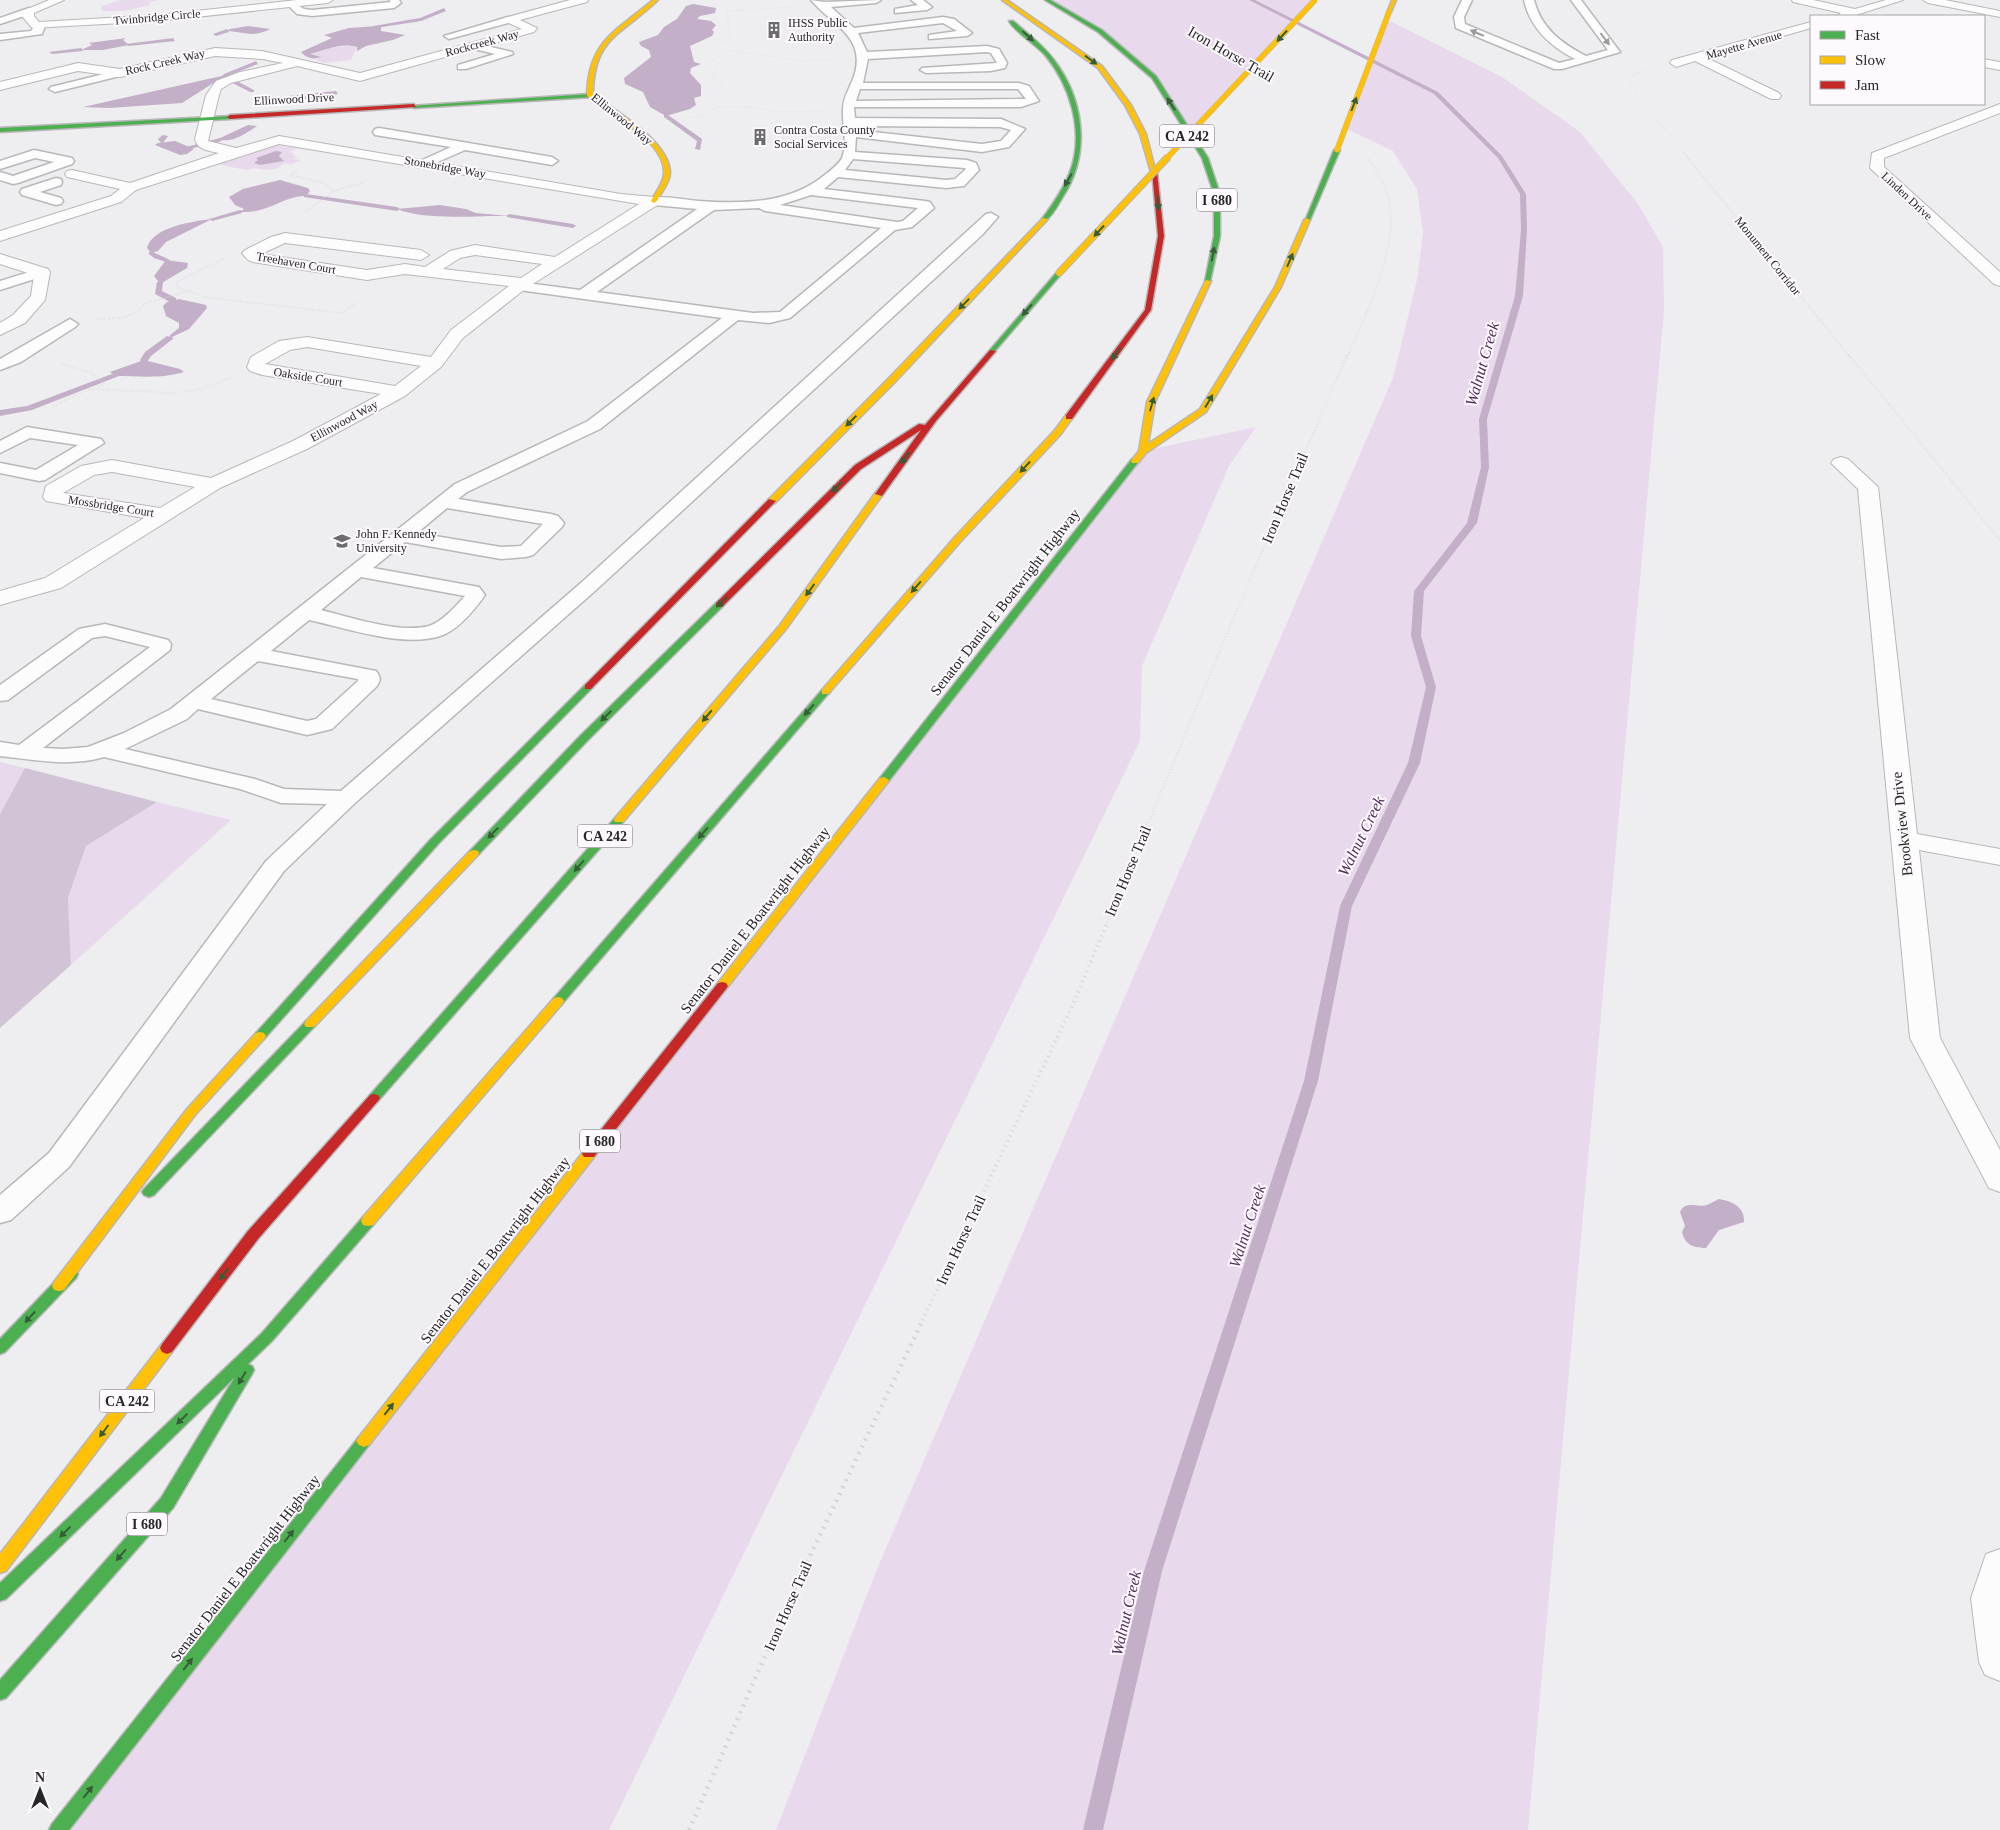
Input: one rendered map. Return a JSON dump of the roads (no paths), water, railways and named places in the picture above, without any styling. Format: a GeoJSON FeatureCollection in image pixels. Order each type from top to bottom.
{"type":"FeatureCollection","features":[{"type":"Feature","properties":{"kind":"main road","name":"Ellinwood Way"},"geometry":{"type":"LineString","coordinates":[[654,201],[668,172],[665,156],[653,143],[589,92],[589,72],[597,51],[612,34],[656,0]]}},
{"type":"Feature","properties":{"kind":"main road","name":"Senator Daniel E Boatwright Highway"},"geometry":{"type":"LineString","coordinates":[[58,1830],[1143,451],[1151,402],[1208,282],[1217,236],[1217,194],[1205,158],[1154,77],[1100,31],[1047,0]]}},
{"type":"Feature","properties":{"kind":"main road","name":"CA 242"},"geometry":{"type":"LineString","coordinates":[[0,1566],[254,1235],[600,841],[783,627],[934,419],[1059,273],[1315,0]]}},
{"type":"Feature","properties":{"kind":"main road"},"geometry":{"type":"LineString","coordinates":[[1143,451],[1203,410],[1278,287],[1336,150],[1394,0]]}},
{"type":"Feature","properties":{"kind":"main road"},"geometry":{"type":"LineString","coordinates":[[59,1286],[191,1112],[436,841],[892,380],[1046,218],[1074,169],[1079,140],[1076,117],[1064,79],[1044,51],[1000,14],[1006,1]]}},
{"type":"Feature","properties":{"kind":"main road","name":"I 680"},"geometry":{"type":"LineString","coordinates":[[0,1594],[267,1337],[958,539],[1058,432],[1148,310],[1160,236],[1156,182],[1151,157],[1143,134],[1128,105],[1100,67],[1006,1]]}},
{"type":"Feature","properties":{"kind":"main road","name":"Ellinwood Drive"},"geometry":{"type":"LineString","coordinates":[[0,130],[209,114],[589,92]]}},
{"type":"Feature","properties":{"kind":"main road","name":"Ellinwood Drive"},"geometry":{"type":"LineString","coordinates":[[0,122],[209,114]]}},
{"type":"Feature","properties":{"kind":"main road"},"geometry":{"type":"LineString","coordinates":[[141,1200],[585,737],[858,467],[934,419]]}},
{"type":"Feature","properties":{"kind":"main road"},"geometry":{"type":"LineString","coordinates":[[0,1348],[128,1215]]}},
{"type":"Feature","properties":{"kind":"main road","name":"I 680"},"geometry":{"type":"LineString","coordinates":[[0,1692],[167,1503],[267,1337]]}},
{"type":"Feature","properties":{"kind":"street"},"geometry":{"type":"LineString","coordinates":[[40,26],[36,26],[28,16],[29,10],[59,0]]}},
{"type":"Feature","properties":{"kind":"street","name":"Twinbridge Circle"},"geometry":{"type":"LineString","coordinates":[[40,26],[293,5],[328,0]]}},
{"type":"Feature","properties":{"kind":"street","name":"Rockcreek Way"},"geometry":{"type":"LineString","coordinates":[[508,20],[583,0]]}},
{"type":"Feature","properties":{"kind":"street"},"geometry":{"type":"LineString","coordinates":[[1797,0],[1854,12]]}},
{"type":"Feature","properties":{"kind":"street"},"geometry":{"type":"LineString","coordinates":[[1845,15],[1898,0]]}},
{"type":"Feature","properties":{"kind":"street"},"geometry":{"type":"LineString","coordinates":[[1928,0],[2000,14]]}},
{"type":"Feature","properties":{"kind":"street","name":"Rockcreek Way"},"geometry":{"type":"LineString","coordinates":[[360,77],[530,30],[531,28],[508,20]]}},
{"type":"Feature","properties":{"kind":"street","name":"Mayette Avenue"},"geometry":{"type":"LineString","coordinates":[[1676,63],[1810,26]]}},
{"type":"Feature","properties":{"kind":"street","name":"Rock Creek Way"},"geometry":{"type":"LineString","coordinates":[[0,86],[78,67],[89,66],[120,73],[216,52],[262,55],[360,77]]}},
{"type":"Feature","properties":{"kind":"street"},"geometry":{"type":"LineString","coordinates":[[1697,58],[1775,96]]}},
{"type":"Feature","properties":{"kind":"street","name":"Rock Creek Way"},"geometry":{"type":"LineString","coordinates":[[209,114],[212,96],[220,84],[301,63]]}},
{"type":"Feature","properties":{"kind":"street"},"geometry":{"type":"LineString","coordinates":[[1985,63],[2000,66]]}},
{"type":"Feature","properties":{"kind":"street","name":"Linden Drive"},"geometry":{"type":"LineString","coordinates":[[2000,108],[1876,156],[1877,168],[2000,282]]}},
{"type":"Feature","properties":{"kind":"street","name":"Stonebridge Way"},"geometry":{"type":"LineString","coordinates":[[209,114],[205,142],[236,152]]}},
{"type":"Feature","properties":{"kind":"street","name":"Stonebridge Way"},"geometry":{"type":"LineString","coordinates":[[0,236],[116,199],[131,187],[236,152],[268,142],[288,140],[621,198],[654,201]]}},
{"type":"Feature","properties":{"kind":"street"},"geometry":{"type":"LineString","coordinates":[[75,175],[131,187]]}},
{"type":"Feature","properties":{"kind":"street","name":"Ellinwood Way"},"geometry":{"type":"LineString","coordinates":[[2,600],[53,583],[213,484],[292,448],[399,392],[435,363],[458,334],[521,284],[654,201]]}},
{"type":"Feature","properties":{"kind":"street","name":"Treehaven Court"},"geometry":{"type":"LineString","coordinates":[[415,270],[407,264],[421,255],[290,238],[276,240],[250,253],[253,258],[367,275],[415,270],[521,284]]}},
{"type":"Feature","properties":{"kind":"street","name":"Treehaven Court"},"geometry":{"type":"LineString","coordinates":[[415,270],[470,251],[558,262]]}},
{"type":"Feature","properties":{"kind":"street"},"geometry":{"type":"LineString","coordinates":[[0,259],[42,272],[39,297],[19,320],[0,330]]}},
{"type":"Feature","properties":{"kind":"street","name":"Oakside Court"},"geometry":{"type":"LineString","coordinates":[[399,392],[268,371],[256,367],[257,362],[285,345],[306,342],[435,363]]}},
{"type":"Feature","properties":{"kind":"street","name":"Brookview Drive"},"geometry":{"type":"LineString","coordinates":[[1841,463],[1868,486],[1925,1038],[2000,1180]]}},
{"type":"Feature","properties":{"kind":"street","name":"Mossbridge Court"},"geometry":{"type":"LineString","coordinates":[[165,514],[53,497],[54,490],[88,469],[112,466],[213,484]]}},
{"type":"Feature","properties":{"kind":"street"},"geometry":{"type":"LineString","coordinates":[[1904,840],[2000,857]]}},
{"type":"Feature","properties":{"kind":"street"},"geometry":{"type":"LineString","coordinates":[[2000,1566],[1991,1598],[2000,1662]]}},
{"type":"Feature","properties":{"kind":"lane"},"geometry":{"type":"LineString","coordinates":[[293,5],[301,12],[312,13],[394,5],[396,3],[394,0]]}},
{"type":"Feature","properties":{"kind":"lane"},"geometry":{"type":"LineString","coordinates":[[819,2],[876,0]]}},
{"type":"Feature","properties":{"kind":"lane"},"geometry":{"type":"LineString","coordinates":[[884,12],[927,7],[916,0]]}},
{"type":"Feature","properties":{"kind":"lane"},"geometry":{"type":"LineString","coordinates":[[1467,0],[1459,17],[1460,26],[1558,67],[1615,52],[1576,0]]}},
{"type":"Feature","properties":{"kind":"lane"},"geometry":{"type":"LineString","coordinates":[[1529,0],[1531,15],[1559,47],[1584,60]]}},
{"type":"Feature","properties":{"kind":"lane"},"geometry":{"type":"LineString","coordinates":[[654,201],[709,207],[762,204],[786,199],[819,187],[847,159],[849,117],[855,86],[864,66],[866,42],[819,2]]}},
{"type":"Feature","properties":{"kind":"lane"},"geometry":{"type":"LineString","coordinates":[[0,21],[29,10]]}},
{"type":"Feature","properties":{"kind":"lane"},"geometry":{"type":"LineString","coordinates":[[837,17],[855,15]]}},
{"type":"Feature","properties":{"kind":"lane"},"geometry":{"type":"LineString","coordinates":[[449,36],[508,20]]}},
{"type":"Feature","properties":{"kind":"lane"},"geometry":{"type":"LineString","coordinates":[[850,30],[943,20],[950,21],[967,33],[926,38]]}},
{"type":"Feature","properties":{"kind":"lane"},"geometry":{"type":"LineString","coordinates":[[0,37],[33,34],[38,32],[40,26]]}},
{"type":"Feature","properties":{"kind":"lane"},"geometry":{"type":"LineString","coordinates":[[462,67],[508,54],[474,46]]}},
{"type":"Feature","properties":{"kind":"lane"},"geometry":{"type":"LineString","coordinates":[[864,66],[987,50],[995,51],[1002,63],[1001,66],[991,68],[917,70]]}},
{"type":"Feature","properties":{"kind":"lane"},"geometry":{"type":"LineString","coordinates":[[55,89],[120,73]]}},
{"type":"Feature","properties":{"kind":"lane"},"geometry":{"type":"LineString","coordinates":[[849,117],[1020,104],[1033,101],[1025,88],[1019,86],[855,86]]}},
{"type":"Feature","properties":{"kind":"lane"},"geometry":{"type":"LineString","coordinates":[[849,117],[1001,124],[1019,129],[1005,144],[982,148],[849,117]]}},
{"type":"Feature","properties":{"kind":"lane"},"geometry":{"type":"LineString","coordinates":[[379,132],[552,161]]}},
{"type":"Feature","properties":{"kind":"lane"},"geometry":{"type":"LineString","coordinates":[[424,164],[464,146]]}},
{"type":"Feature","properties":{"kind":"lane"},"geometry":{"type":"LineString","coordinates":[[0,165],[34,154],[68,161],[13,180],[0,176]]}},
{"type":"Feature","properties":{"kind":"lane"},"geometry":{"type":"LineString","coordinates":[[835,173],[946,184],[959,182],[972,170],[972,166],[967,164],[848,155]]}},
{"type":"Feature","properties":{"kind":"lane"},"geometry":{"type":"LineString","coordinates":[[47,169],[75,175]]}},
{"type":"Feature","properties":{"kind":"lane"},"geometry":{"type":"LineString","coordinates":[[56,201],[27,192],[75,175]]}},
{"type":"Feature","properties":{"kind":"lane"},"geometry":{"type":"LineString","coordinates":[[762,204],[767,209],[891,226],[907,224],[928,208],[925,205],[809,190]]}},
{"type":"Feature","properties":{"kind":"lane"},"geometry":{"type":"LineString","coordinates":[[584,294],[709,207]]}},
{"type":"Feature","properties":{"kind":"lane"},"geometry":{"type":"LineString","coordinates":[[0,1212],[59,1160],[275,866],[347,798],[589,586],[977,232],[991,217]]}},
{"type":"Feature","properties":{"kind":"lane"},"geometry":{"type":"LineString","coordinates":[[521,284],[767,319],[785,315],[891,226]]}},
{"type":"Feature","properties":{"kind":"lane"},"geometry":{"type":"LineString","coordinates":[[0,286],[42,272]]}},
{"type":"Feature","properties":{"kind":"lane"},"geometry":{"type":"LineString","coordinates":[[0,749],[84,755],[130,738],[179,714],[461,488],[594,424],[735,315]]}},
{"type":"Feature","properties":{"kind":"lane"},"geometry":{"type":"LineString","coordinates":[[0,365],[15,359],[70,324]]}},
{"type":"Feature","properties":{"kind":"lane"},"geometry":{"type":"LineString","coordinates":[[0,448],[28,432],[95,443],[39,476],[0,468]]}},
{"type":"Feature","properties":{"kind":"lane"},"geometry":{"type":"LineString","coordinates":[[67,460],[112,466]]}},
{"type":"Feature","properties":{"kind":"lane"},"geometry":{"type":"LineString","coordinates":[[402,536],[501,552],[517,552],[526,551],[555,523],[551,520],[444,502]]}},
{"type":"Feature","properties":{"kind":"lane"},"geometry":{"type":"LineString","coordinates":[[306,613],[410,634],[436,631],[471,602],[475,595],[472,591],[358,571]]}},
{"type":"Feature","properties":{"kind":"lane"},"geometry":{"type":"LineString","coordinates":[[0,695],[86,633],[105,630],[161,644],[160,650],[22,752]]}},
{"type":"Feature","properties":{"kind":"lane"},"geometry":{"type":"LineString","coordinates":[[194,702],[307,728],[324,724],[370,683],[369,675],[255,654]]}},
{"type":"Feature","properties":{"kind":"lane"},"geometry":{"type":"LineString","coordinates":[[108,746],[113,753],[247,784],[281,796],[347,798]]}},
{"type":"Feature","properties":{"kind":"waterway","name":"Walnut Creek"},"geometry":{"type":"LineString","coordinates":[[1093,1830],[1153,1571],[1311,1081],[1346,906],[1414,763],[1431,687],[1416,636],[1419,591],[1472,523],[1485,467],[1483,419],[1519,296],[1524,230],[1523,194],[1500,157],[1436,93],[1251,0]]}},
{"type":"Feature","properties":{"kind":"waterway"},"geometry":{"type":"LineString","coordinates":[[376,26],[421,19],[444,10]]}},
{"type":"Feature","properties":{"kind":"waterway"},"geometry":{"type":"LineString","coordinates":[[216,34],[227,31]]}},
{"type":"Feature","properties":{"kind":"waterway"},"geometry":{"type":"LineString","coordinates":[[129,44],[173,40]]}},
{"type":"Feature","properties":{"kind":"waterway"},"geometry":{"type":"LineString","coordinates":[[52,52],[81,50]]}},
{"type":"Feature","properties":{"kind":"waterway"},"geometry":{"type":"LineString","coordinates":[[226,75],[256,63]]}},
{"type":"Feature","properties":{"kind":"waterway"},"geometry":{"type":"LineString","coordinates":[[224,77],[252,91]]}},
{"type":"Feature","properties":{"kind":"waterway"},"geometry":{"type":"LineString","coordinates":[[281,97],[311,97],[336,93]]}},
{"type":"Feature","properties":{"kind":"waterway"},"geometry":{"type":"LineString","coordinates":[[666,116],[700,140],[698,149]]}},
{"type":"Feature","properties":{"kind":"waterway"},"geometry":{"type":"LineString","coordinates":[[162,142],[161,139],[165,136]]}},
{"type":"Feature","properties":{"kind":"waterway"},"geometry":{"type":"LineString","coordinates":[[189,147],[220,140]]}},
{"type":"Feature","properties":{"kind":"waterway"},"geometry":{"type":"LineString","coordinates":[[306,196],[397,209]]}},
{"type":"Feature","properties":{"kind":"waterway"},"geometry":{"type":"LineString","coordinates":[[212,219],[240,212]]}},
{"type":"Feature","properties":{"kind":"waterway"},"geometry":{"type":"LineString","coordinates":[[509,216],[573,226]]}},
{"type":"Feature","properties":{"kind":"waterway"},"geometry":{"type":"LineString","coordinates":[[151,253],[156,257],[166,260]]}},
{"type":"Feature","properties":{"kind":"waterway"},"geometry":{"type":"LineString","coordinates":[[160,284],[158,292],[173,300]]}},
{"type":"Feature","properties":{"kind":"waterway"},"geometry":{"type":"LineString","coordinates":[[144,360],[148,354],[170,338]]}},
{"type":"Feature","properties":{"kind":"waterway"},"geometry":{"type":"LineString","coordinates":[[0,413],[29,408],[115,376]]}},
{"type":"Feature","properties":{"kind":"place","name":"IHSS Public Authority"},"geometry":{"type":"Point","coordinates":[774,30]}},
{"type":"Feature","properties":{"kind":"place","name":"Contra Costa County Social Services"},"geometry":{"type":"Point","coordinates":[760,137]}},
{"type":"Feature","properties":{"kind":"place","name":"John F. Kennedy University"},"geometry":{"type":"Point","coordinates":[342,541]}}]}
